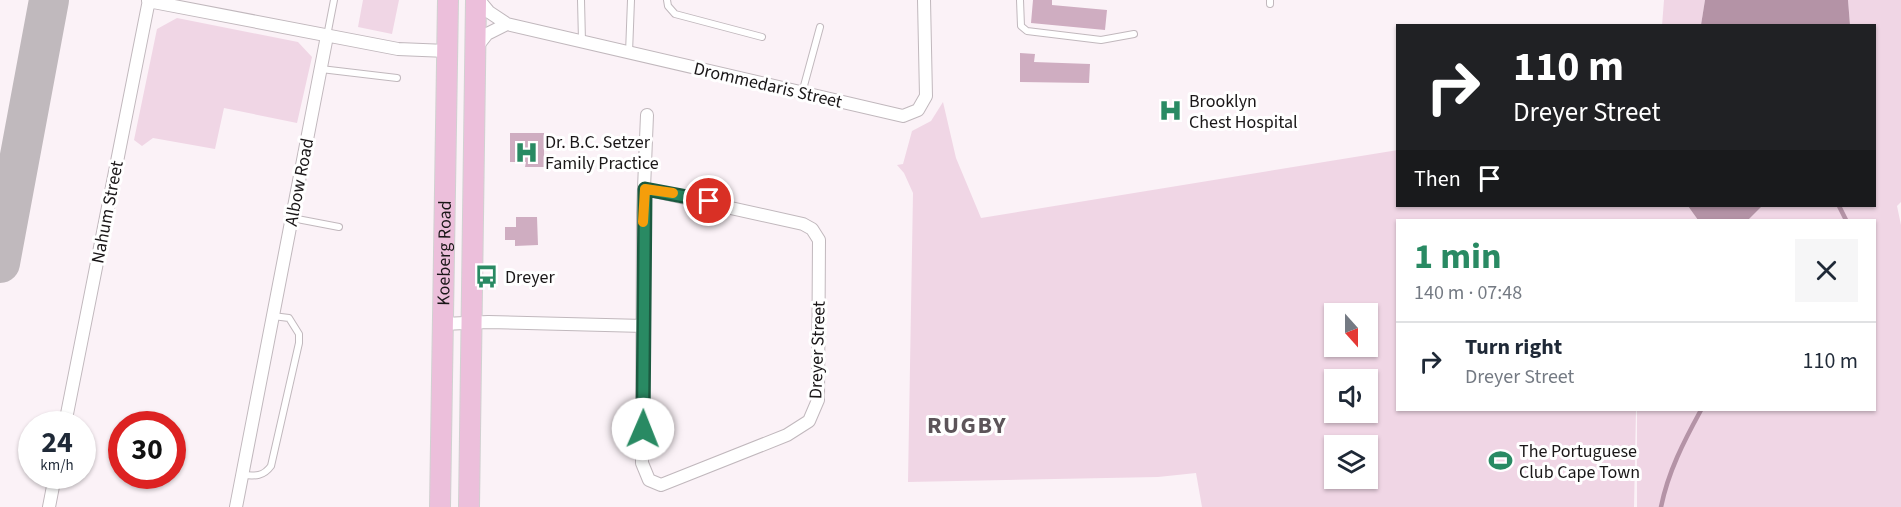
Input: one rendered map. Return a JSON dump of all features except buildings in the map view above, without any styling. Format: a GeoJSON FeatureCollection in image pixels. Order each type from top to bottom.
{"type":"FeatureCollection","features":[{"type":"Feature","properties":{"kind":"main road","name":"Koeberg Road"},"geometry":{"type":"LineString","coordinates":[[440,507],[448,0]]}},
{"type":"Feature","properties":{"kind":"main road","name":"Koeberg Road"},"geometry":{"type":"LineString","coordinates":[[469,507],[475,49],[478,0]]}},
{"type":"Feature","properties":{"kind":"street","name":"Drommedaris Street"},"geometry":{"type":"LineString","coordinates":[[478,0],[489,12],[507,24],[892,115],[914,113],[925,101],[927,88],[923,48],[924,0]]}},
{"type":"Feature","properties":{"kind":"street"},"geometry":{"type":"LineString","coordinates":[[148,1],[398,49],[447,51]]}},
{"type":"Feature","properties":{"kind":"street","name":"Nahum Street"},"geometry":{"type":"LineString","coordinates":[[68,411],[148,1]]}},
{"type":"Feature","properties":{"kind":"street"},"geometry":{"type":"LineString","coordinates":[[475,49],[487,34],[507,24]]}},
{"type":"Feature","properties":{"kind":"street","name":"Albow Road"},"geometry":{"type":"LineString","coordinates":[[236,507],[327,36]]}},
{"type":"Feature","properties":{"kind":"street","name":"Dreyer Street"},"geometry":{"type":"LineString","coordinates":[[645,189],[752,211],[812,229],[819,240],[818,400],[809,421],[787,435],[667,483],[653,483],[645,476],[642,463],[645,189],[647,115]]}},
{"type":"Feature","properties":{"kind":"street"},"geometry":{"type":"LineString","coordinates":[[443,324],[644,326]]}},
{"type":"Feature","properties":{"kind":"street"},"geometry":{"type":"LineString","coordinates":[[49,507],[52,489]]}},
{"type":"Feature","properties":{"kind":"lane"},"geometry":{"type":"LineString","coordinates":[[327,36],[334,0]]}},
{"type":"Feature","properties":{"kind":"lane"},"geometry":{"type":"LineString","coordinates":[[581,0],[582,42]]}},
{"type":"Feature","properties":{"kind":"lane"},"geometry":{"type":"LineString","coordinates":[[629,53],[631,0]]}},
{"type":"Feature","properties":{"kind":"lane"},"geometry":{"type":"LineString","coordinates":[[667,0],[668,6],[675,14],[762,37]]}},
{"type":"Feature","properties":{"kind":"lane"},"geometry":{"type":"LineString","coordinates":[[1020,0],[1021,26],[1027,31],[1101,40],[1134,34]]}},
{"type":"Feature","properties":{"kind":"lane"},"geometry":{"type":"LineString","coordinates":[[802,93],[820,27]]}},
{"type":"Feature","properties":{"kind":"lane"},"geometry":{"type":"LineString","coordinates":[[321,69],[397,78]]}},
{"type":"Feature","properties":{"kind":"lane"},"geometry":{"type":"LineString","coordinates":[[292,218],[339,226]]}},
{"type":"Feature","properties":{"kind":"lane"},"geometry":{"type":"LineString","coordinates":[[242,475],[257,476],[266,473],[271,466],[299,343],[299,334],[289,318],[273,316]]}},
{"type":"Feature","properties":{"kind":"shaded area"},"geometry":{"type":"Polygon","coordinates":[[[363,0],[399,0],[392,34],[358,27],[363,0]]]}},
{"type":"Feature","properties":{"kind":"shaded area"},"geometry":{"type":"Polygon","coordinates":[[[1664,0],[1705,0],[1701,24],[1662,24],[1664,0]]]}},
{"type":"Feature","properties":{"kind":"shaded area"},"geometry":{"type":"Polygon","coordinates":[[[1705,0],[1848,0],[1850,24],[1701,24],[1705,0]]]}},
{"type":"Feature","properties":{"kind":"shaded area"},"geometry":{"type":"Polygon","coordinates":[[[1848,0],[1901,0],[1901,202],[1897,206],[1901,225],[1901,507],[1637,507],[1637,411],[1876,411],[1876,219],[1749,219],[1761,207],[1876,207],[1876,24],[1850,24],[1848,0]]]}},
{"type":"Feature","properties":{"kind":"shaded area"},"geometry":{"type":"Polygon","coordinates":[[[177,18],[298,42],[312,57],[297,123],[224,108],[215,149],[153,138],[142,146],[134,140],[157,29],[177,18]]]}},
{"type":"Feature","properties":{"kind":"shaded area"},"geometry":{"type":"Polygon","coordinates":[[[943,102],[956,158],[981,218],[1396,150],[1396,207],[1689,207],[1697,219],[1396,219],[1396,411],[1636,411],[1634,507],[1202,507],[1196,473],[1158,477],[908,482],[913,193],[904,173],[897,165],[903,164],[912,131],[931,121],[943,102]]]}},
{"type":"Feature","properties":{"kind":"shaded area"},"geometry":{"type":"Polygon","coordinates":[[[1689,207],[1761,207],[1749,219],[1697,219],[1689,207]]]}},
{"type":"Feature","properties":{"kind":"waterway"},"geometry":{"type":"LineString","coordinates":[[1840,207],[1846,219]]}},
{"type":"Feature","properties":{"kind":"waterway"},"geometry":{"type":"LineString","coordinates":[[1661,507],[1672,469],[1700,411]]}},
{"type":"Feature","properties":{"kind":"taxiway"},"geometry":{"type":"LineString","coordinates":[[0,263],[49,0]]}},
{"type":"Feature","properties":{"kind":"slow traffic"},"geometry":{"type":"LineString","coordinates":[[643,222],[645,189],[673,193]]}},
{"type":"Feature","properties":{"kind":"place","name":"Brooklyn Chest Hospital"},"geometry":{"type":"Point","coordinates":[1171,111]}},
{"type":"Feature","properties":{"kind":"place","name":"Dr. B.C. Setzer Family Practice"},"geometry":{"type":"Point","coordinates":[527,152]}},
{"type":"Feature","properties":{"kind":"place","name":"Dreyer"},"geometry":{"type":"Point","coordinates":[487,277]}},
{"type":"Feature","properties":{"kind":"place","name":"The Portuguese Club Cape Town"},"geometry":{"type":"Point","coordinates":[1501,461]}},
{"type":"Feature","properties":{"kind":"district","name":"RUGBY"},"geometry":{"type":"Point","coordinates":[967,425]}},
{"type":"Feature","properties":{"kind":"route"},"geometry":{"type":"LineString","coordinates":[[643,429],[645,189],[709,201]]}}]}
